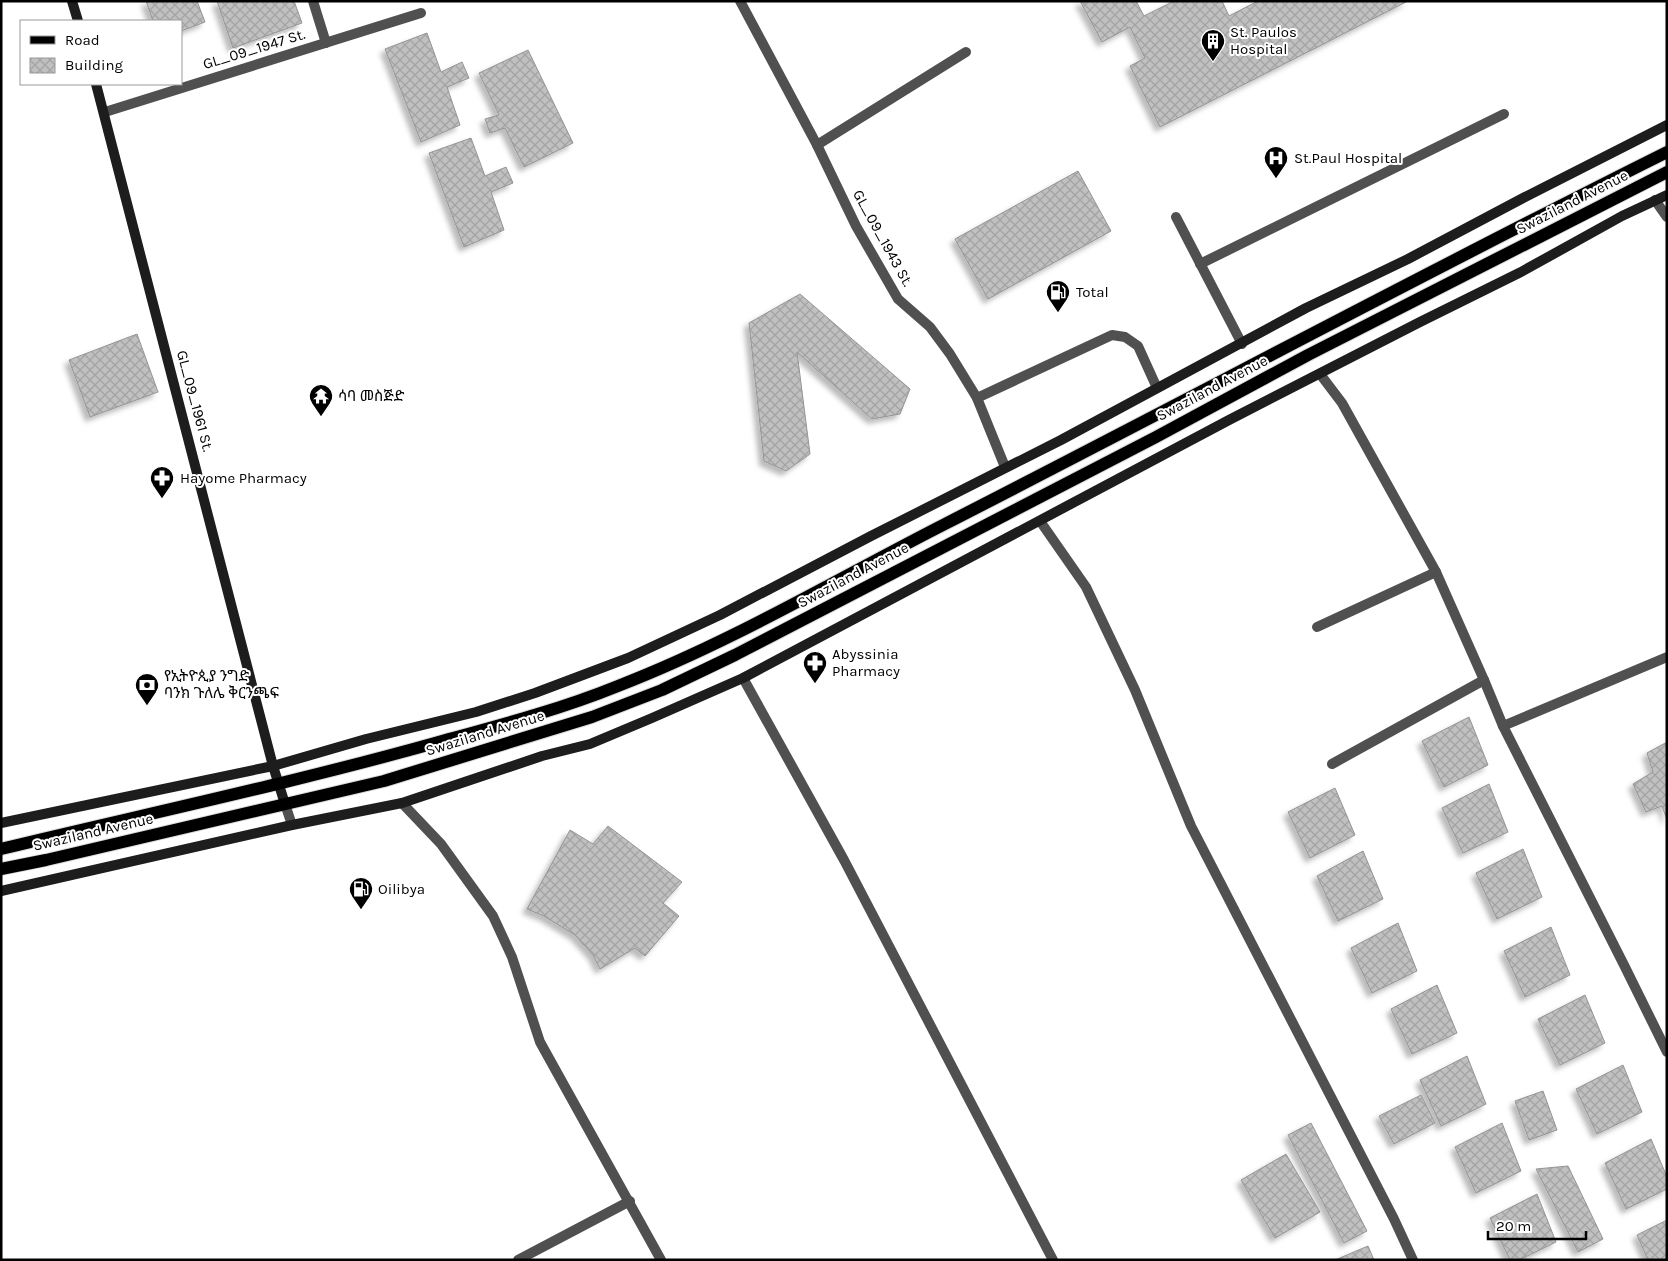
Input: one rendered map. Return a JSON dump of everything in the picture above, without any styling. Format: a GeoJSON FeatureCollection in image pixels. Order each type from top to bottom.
{"type":"FeatureCollection","features":[{"type":"Feature","properties":{"kind":"main road"},"geometry":{"type":"LineString","coordinates":[[72,1],[78,20]]}},
{"type":"Feature","properties":{"kind":"main road","name":"GL_09_1961 St."},"geometry":{"type":"LineString","coordinates":[[96,85],[105,112],[273,766],[280,783],[285,804]]}},
{"type":"Feature","properties":{"kind":"main road"},"geometry":{"type":"LineString","coordinates":[[1,823],[273,766],[366,739],[476,712],[535,694],[628,658],[712,619],[1005,467],[1061,440],[1306,308],[1408,259],[1667,125]]}},
{"type":"Feature","properties":{"kind":"main road","name":"Swaziland Avenue"},"geometry":{"type":"LineString","coordinates":[[1,849],[380,758],[528,718],[619,686],[795,605],[916,539],[1114,436],[1667,152]]}},
{"type":"Feature","properties":{"kind":"main road","name":"Swaziland Avenue"},"geometry":{"type":"LineString","coordinates":[[1,869],[384,781],[592,717],[662,690],[735,656],[1156,437],[1308,355],[1667,172]]}},
{"type":"Feature","properties":{"kind":"main road"},"geometry":{"type":"LineString","coordinates":[[1,891],[292,825],[402,803],[542,756],[590,744],[743,678],[1320,374],[1521,272],[1622,216],[1667,195]]}},
{"type":"Feature","properties":{"kind":"street","name":"GL_09_1947 St."},"geometry":{"type":"LineString","coordinates":[[313,1],[326,42]]}},
{"type":"Feature","properties":{"kind":"street","name":"GL_09_1943 St."},"geometry":{"type":"LineString","coordinates":[[740,1],[818,145],[856,226],[898,298],[930,327],[950,354],[977,398],[1005,467]]}},
{"type":"Feature","properties":{"kind":"street","name":"GL_09_1947 St."},"geometry":{"type":"LineString","coordinates":[[105,112],[421,13]]}},
{"type":"Feature","properties":{"kind":"street"},"geometry":{"type":"LineString","coordinates":[[818,145],[966,52]]}},
{"type":"Feature","properties":{"kind":"street"},"geometry":{"type":"LineString","coordinates":[[1200,264],[1504,114]]}},
{"type":"Feature","properties":{"kind":"street"},"geometry":{"type":"LineString","coordinates":[[1655,200],[1667,217]]}},
{"type":"Feature","properties":{"kind":"street"},"geometry":{"type":"LineString","coordinates":[[1176,217],[1242,344]]}},
{"type":"Feature","properties":{"kind":"street"},"geometry":{"type":"LineString","coordinates":[[977,398],[1112,335],[1125,337],[1138,346],[1157,388]]}},
{"type":"Feature","properties":{"kind":"street"},"geometry":{"type":"LineString","coordinates":[[1320,374],[1342,403],[1436,572],[1484,680],[1502,726],[1667,1052]]}},
{"type":"Feature","properties":{"kind":"street"},"geometry":{"type":"LineString","coordinates":[[1040,521],[1086,587],[1135,690],[1191,826],[1413,1260]]}},
{"type":"Feature","properties":{"kind":"street"},"geometry":{"type":"LineString","coordinates":[[1317,628],[1436,572]]}},
{"type":"Feature","properties":{"kind":"street"},"geometry":{"type":"LineString","coordinates":[[1502,726],[1667,657]]}},
{"type":"Feature","properties":{"kind":"street"},"geometry":{"type":"LineString","coordinates":[[743,678],[844,860],[1053,1260]]}},
{"type":"Feature","properties":{"kind":"street"},"geometry":{"type":"LineString","coordinates":[[1332,764],[1484,680]]}},
{"type":"Feature","properties":{"kind":"street"},"geometry":{"type":"LineString","coordinates":[[402,803],[442,844],[493,916],[512,957],[540,1042],[630,1201],[661,1260]]}},
{"type":"Feature","properties":{"kind":"street"},"geometry":{"type":"LineString","coordinates":[[285,804],[292,825]]}},
{"type":"Feature","properties":{"kind":"street"},"geometry":{"type":"LineString","coordinates":[[518,1260],[630,1201]]}},
{"type":"Feature","properties":{"kind":"building"},"geometry":{"type":"Polygon","coordinates":[[[146,1],[197,1],[205,22],[182,31],[182,20],[153,20],[146,1]]]}},
{"type":"Feature","properties":{"kind":"building"},"geometry":{"type":"Polygon","coordinates":[[[217,1],[294,1],[302,23],[233,48],[217,1]]]}},
{"type":"Feature","properties":{"kind":"building","name":"St. Paulos Hospital"},"geometry":{"type":"Polygon","coordinates":[[[1080,1],[1136,1],[1144,16],[1174,1],[1222,1],[1229,16],[1258,1],[1408,1],[1160,127],[1130,66],[1145,58],[1130,27],[1102,42],[1080,1]]]}},
{"type":"Feature","properties":{"kind":"building"},"geometry":{"type":"Polygon","coordinates":[[[427,33],[441,72],[462,62],[469,78],[447,87],[460,125],[421,142],[385,49],[427,33]]]}},
{"type":"Feature","properties":{"kind":"building"},"geometry":{"type":"Polygon","coordinates":[[[528,50],[573,143],[524,167],[505,128],[490,133],[485,119],[499,115],[479,73],[528,50]]]}},
{"type":"Feature","properties":{"kind":"building"},"geometry":{"type":"Polygon","coordinates":[[[471,138],[485,176],[506,167],[513,183],[491,192],[504,230],[464,247],[429,153],[471,138]]]}},
{"type":"Feature","properties":{"kind":"building"},"geometry":{"type":"Polygon","coordinates":[[[1078,171],[1111,231],[988,299],[955,239],[1078,171]]]}},
{"type":"Feature","properties":{"kind":"building"},"geometry":{"type":"Polygon","coordinates":[[[800,294],[910,389],[900,414],[872,419],[797,352],[810,454],[786,471],[764,461],[749,323],[800,294]]]}},
{"type":"Feature","properties":{"kind":"building"},"geometry":{"type":"Polygon","coordinates":[[[137,334],[158,392],[90,417],[69,360],[137,334]]]}},
{"type":"Feature","properties":{"kind":"building"},"geometry":{"type":"Polygon","coordinates":[[[1469,717],[1488,765],[1444,787],[1422,741],[1469,717]]]}},
{"type":"Feature","properties":{"kind":"building"},"geometry":{"type":"Polygon","coordinates":[[[1667,742],[1667,820],[1662,806],[1646,812],[1633,784],[1653,772],[1647,753],[1667,742]]]}},
{"type":"Feature","properties":{"kind":"building"},"geometry":{"type":"Polygon","coordinates":[[[1489,784],[1508,832],[1463,853],[1442,808],[1489,784]]]}},
{"type":"Feature","properties":{"kind":"building"},"geometry":{"type":"Polygon","coordinates":[[[1335,788],[1355,835],[1310,858],[1288,812],[1335,788]]]}},
{"type":"Feature","properties":{"kind":"building"},"geometry":{"type":"Polygon","coordinates":[[[608,826],[682,882],[663,903],[679,916],[645,956],[635,948],[600,969],[593,955],[575,935],[544,916],[527,909],[570,830],[593,844],[608,826]]]}},
{"type":"Feature","properties":{"kind":"building"},"geometry":{"type":"Polygon","coordinates":[[[1523,849],[1542,897],[1497,919],[1476,873],[1523,849]]]}},
{"type":"Feature","properties":{"kind":"building"},"geometry":{"type":"Polygon","coordinates":[[[1363,851],[1383,899],[1338,921],[1317,876],[1363,851]]]}},
{"type":"Feature","properties":{"kind":"building"},"geometry":{"type":"Polygon","coordinates":[[[1398,923],[1417,971],[1372,993],[1351,948],[1398,923]]]}},
{"type":"Feature","properties":{"kind":"building"},"geometry":{"type":"Polygon","coordinates":[[[1551,927],[1570,975],[1525,997],[1504,951],[1551,927]]]}},
{"type":"Feature","properties":{"kind":"building"},"geometry":{"type":"Polygon","coordinates":[[[1437,985],[1457,1033],[1412,1054],[1391,1009],[1437,985]]]}},
{"type":"Feature","properties":{"kind":"building"},"geometry":{"type":"Polygon","coordinates":[[[1585,995],[1605,1043],[1560,1065],[1538,1019],[1585,995]]]}},
{"type":"Feature","properties":{"kind":"building"},"geometry":{"type":"Polygon","coordinates":[[[1467,1056],[1486,1104],[1441,1126],[1420,1080],[1467,1056]]]}},
{"type":"Feature","properties":{"kind":"building"},"geometry":{"type":"Polygon","coordinates":[[[1623,1065],[1642,1112],[1597,1134],[1576,1089],[1623,1065]]]}},
{"type":"Feature","properties":{"kind":"building"},"geometry":{"type":"Polygon","coordinates":[[[1543,1091],[1557,1130],[1529,1140],[1515,1101],[1543,1091]]]}},
{"type":"Feature","properties":{"kind":"building"},"geometry":{"type":"Polygon","coordinates":[[[1421,1095],[1435,1123],[1394,1144],[1379,1116],[1421,1095]]]}},
{"type":"Feature","properties":{"kind":"building"},"geometry":{"type":"Polygon","coordinates":[[[1311,1123],[1367,1231],[1344,1243],[1288,1135],[1311,1123]]]}},
{"type":"Feature","properties":{"kind":"building"},"geometry":{"type":"Polygon","coordinates":[[[1502,1123],[1521,1171],[1476,1193],[1455,1147],[1502,1123]]]}},
{"type":"Feature","properties":{"kind":"building"},"geometry":{"type":"Polygon","coordinates":[[[1651,1139],[1667,1177],[1667,1189],[1626,1209],[1605,1163],[1651,1139]]]}},
{"type":"Feature","properties":{"kind":"building"},"geometry":{"type":"Polygon","coordinates":[[[1286,1154],[1320,1212],[1275,1238],[1241,1180],[1286,1154]]]}},
{"type":"Feature","properties":{"kind":"building"},"geometry":{"type":"Polygon","coordinates":[[[1568,1166],[1603,1239],[1578,1252],[1536,1169],[1568,1166]]]}},
{"type":"Feature","properties":{"kind":"building"},"geometry":{"type":"Polygon","coordinates":[[[1537,1194],[1556,1242],[1519,1260],[1510,1260],[1490,1218],[1537,1194]]]}},
{"type":"Feature","properties":{"kind":"building"},"geometry":{"type":"Polygon","coordinates":[[[1667,1220],[1667,1260],[1648,1260],[1637,1235],[1667,1220]]]}},
{"type":"Feature","properties":{"kind":"building"},"geometry":{"type":"Polygon","coordinates":[[[1368,1246],[1374,1260],[1335,1260],[1368,1246]]]}},
{"type":"Feature","properties":{"kind":"place","name":"St. Paulos Hospital"},"geometry":{"type":"Point","coordinates":[1213,62]}},
{"type":"Feature","properties":{"kind":"place","name":"St.Paul Hospital"},"geometry":{"type":"Point","coordinates":[1276,179]}},
{"type":"Feature","properties":{"kind":"place","name":"Total"},"geometry":{"type":"Point","coordinates":[1058,313]}},
{"type":"Feature","properties":{"kind":"place","name":"ሳባ መስጅድ"},"geometry":{"type":"Point","coordinates":[321,417]}},
{"type":"Feature","properties":{"kind":"place","name":"Hayome Pharmacy"},"geometry":{"type":"Point","coordinates":[162,499]}},
{"type":"Feature","properties":{"kind":"place","name":"Abyssinia Pharmacy"},"geometry":{"type":"Point","coordinates":[815,684]}},
{"type":"Feature","properties":{"kind":"place","name":"የኢትዮጲያ ንግድ ባንክ ጉለሌ ቅርንጫፍ"},"geometry":{"type":"Point","coordinates":[147,706]}},
{"type":"Feature","properties":{"kind":"place","name":"Oilibya"},"geometry":{"type":"Point","coordinates":[361,910]}}]}
